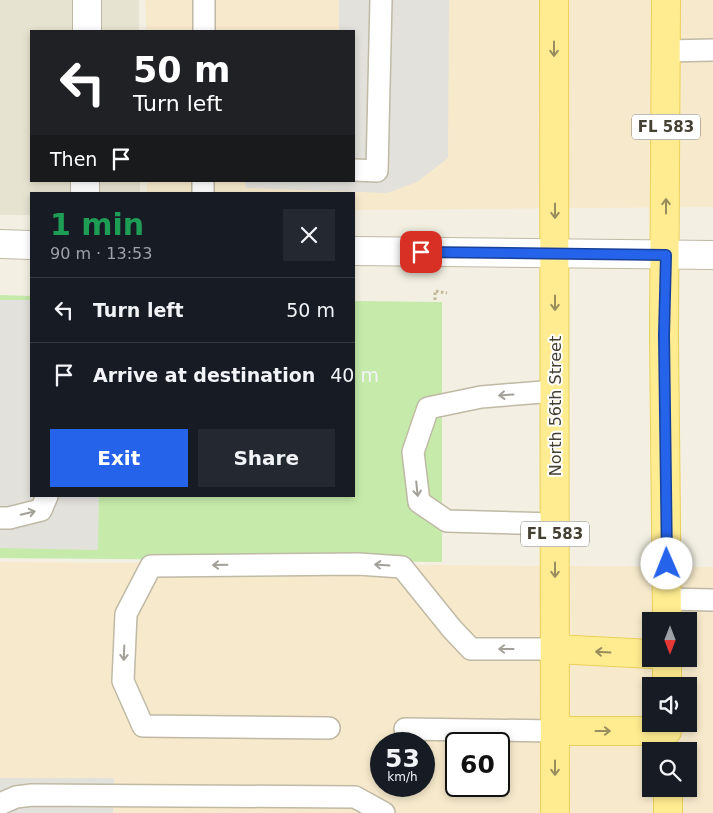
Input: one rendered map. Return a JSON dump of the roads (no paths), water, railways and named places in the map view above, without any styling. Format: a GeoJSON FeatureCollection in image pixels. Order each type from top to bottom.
{"type":"FeatureCollection","features":[{"type":"Feature","properties":{"kind":"main road","name":"North 56th Street"},"geometry":{"type":"LineString","coordinates":[[554,0],[555,813]]}},
{"type":"Feature","properties":{"kind":"main road","name":"FL 583"},"geometry":{"type":"LineString","coordinates":[[666,0],[666,255],[664,335],[667,610]]}},
{"type":"Feature","properties":{"kind":"main road"},"geometry":{"type":"LineString","coordinates":[[555,650],[642,654]]}},
{"type":"Feature","properties":{"kind":"main road"},"geometry":{"type":"LineString","coordinates":[[555,731],[667,735]]}},
{"type":"Feature","properties":{"kind":"main road"},"geometry":{"type":"LineString","coordinates":[[668,797],[668,813]]}},
{"type":"Feature","properties":{"kind":"street"},"geometry":{"type":"LineString","coordinates":[[86,30],[87,0]]}},
{"type":"Feature","properties":{"kind":"street"},"geometry":{"type":"LineString","coordinates":[[0,244],[30,245]]}},
{"type":"Feature","properties":{"kind":"street"},"geometry":{"type":"LineString","coordinates":[[355,251],[713,255]]}},
{"type":"Feature","properties":{"kind":"lane"},"geometry":{"type":"LineString","coordinates":[[204,0],[204,30]]}},
{"type":"Feature","properties":{"kind":"lane"},"geometry":{"type":"LineString","coordinates":[[355,170],[377,171],[381,0]]}},
{"type":"Feature","properties":{"kind":"lane"},"geometry":{"type":"LineString","coordinates":[[666,51],[713,50]]}},
{"type":"Feature","properties":{"kind":"lane"},"geometry":{"type":"LineString","coordinates":[[555,392],[481,397],[428,408],[413,452],[419,502],[447,521],[555,524]]}},
{"type":"Feature","properties":{"kind":"lane"},"geometry":{"type":"LineString","coordinates":[[0,518],[9,518],[41,510],[47,497]]}},
{"type":"Feature","properties":{"kind":"lane"},"geometry":{"type":"LineString","coordinates":[[329,728],[143,726],[123,681],[126,614],[151,566],[358,564],[402,567],[452,630],[471,650],[555,650]]}},
{"type":"Feature","properties":{"kind":"lane"},"geometry":{"type":"LineString","coordinates":[[667,610],[713,600]]}},
{"type":"Feature","properties":{"kind":"lane"},"geometry":{"type":"LineString","coordinates":[[405,729],[555,731]]}},
{"type":"Feature","properties":{"kind":"lane"},"geometry":{"type":"LineString","coordinates":[[0,804],[16,797],[32,795],[355,797],[384,813]]}}]}
